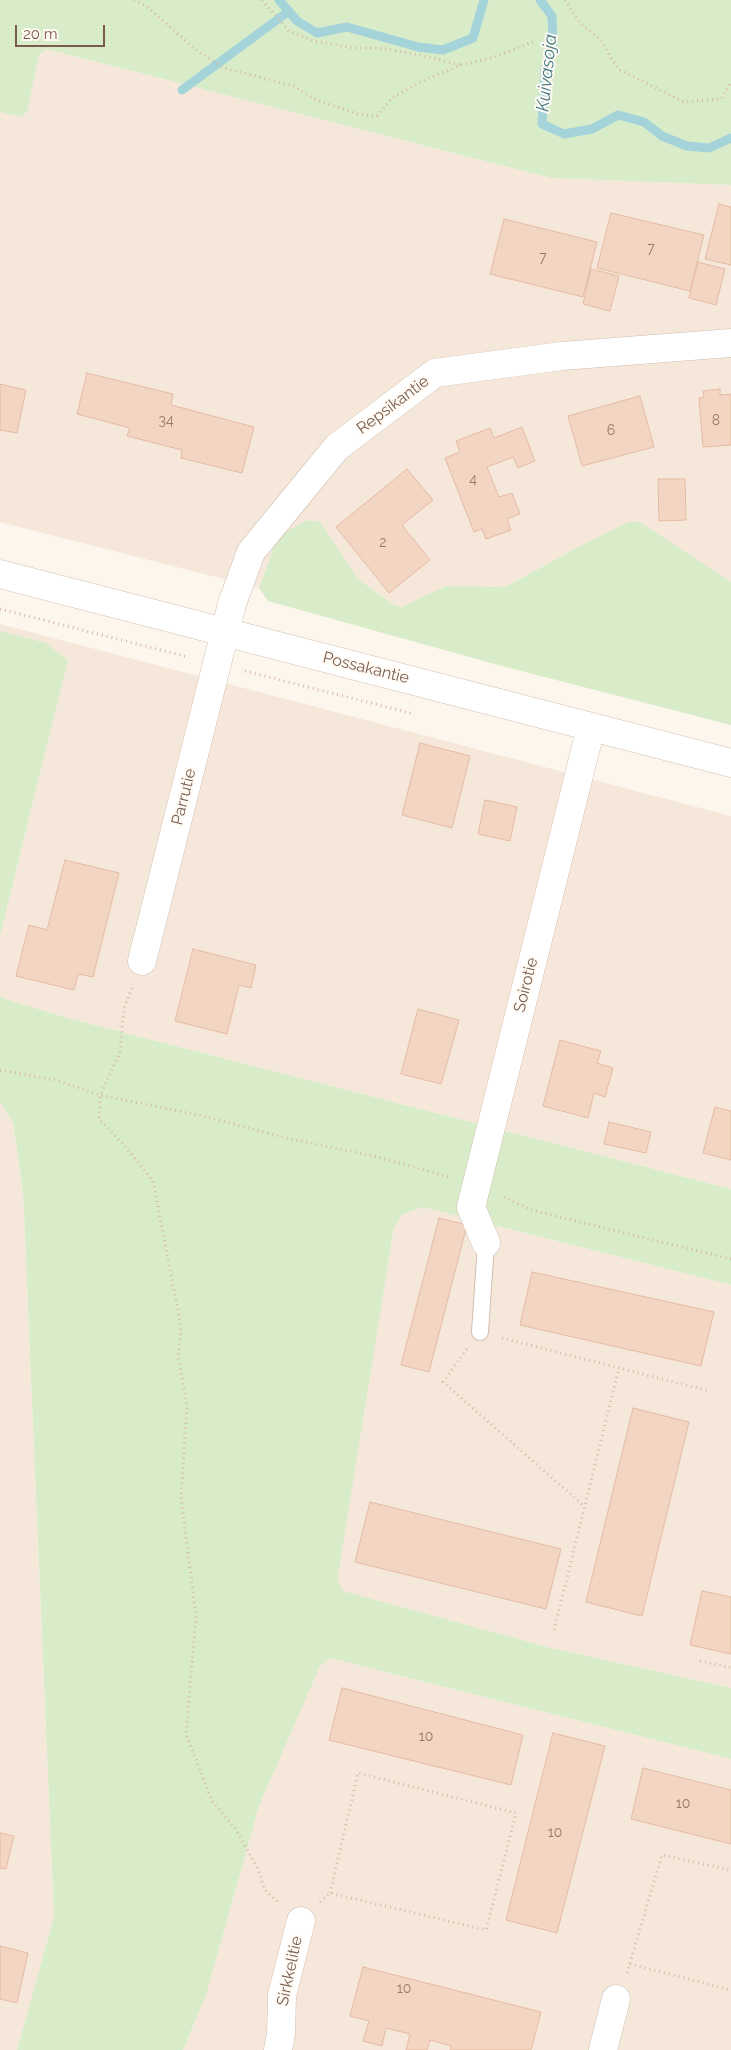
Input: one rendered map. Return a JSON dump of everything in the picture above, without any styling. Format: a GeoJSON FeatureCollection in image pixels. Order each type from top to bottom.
{"type":"FeatureCollection","features":[{"type":"Feature","properties":{"kind":"street","name":"Repsikantie"},"geometry":{"type":"LineString","coordinates":[[226,632],[232,604],[251,552],[337,447],[436,373],[562,356],[731,343]]}},
{"type":"Feature","properties":{"kind":"street","name":"Possakantie"},"geometry":{"type":"LineString","coordinates":[[0,574],[731,763]]}},
{"type":"Feature","properties":{"kind":"street","name":"Parrutie"},"geometry":{"type":"LineString","coordinates":[[142,961],[226,632]]}},
{"type":"Feature","properties":{"kind":"street","name":"Soirotie"},"geometry":{"type":"LineString","coordinates":[[486,1243],[470,1207],[591,726]]}},
{"type":"Feature","properties":{"kind":"street","name":"Sirkkelitie"},"geometry":{"type":"LineString","coordinates":[[278,2050],[281,2034],[282,1995],[301,1922]]}},
{"type":"Feature","properties":{"kind":"street"},"geometry":{"type":"LineString","coordinates":[[603,2050],[616,1999]]}},
{"type":"Feature","properties":{"kind":"lane"},"geometry":{"type":"LineString","coordinates":[[480,1332],[486,1243]]}},
{"type":"Feature","properties":{"kind":"path"},"geometry":{"type":"LineString","coordinates":[[134,0],[144,5],[195,49],[224,68],[294,86],[316,100],[358,114],[377,116],[392,98],[422,81],[461,65],[494,57],[533,42]]}},
{"type":"Feature","properties":{"kind":"path"},"geometry":{"type":"LineString","coordinates":[[143,0],[144,5]]}},
{"type":"Feature","properties":{"kind":"path"},"geometry":{"type":"LineString","coordinates":[[262,0],[289,31],[314,41],[353,48],[379,48],[412,53],[461,65]]}},
{"type":"Feature","properties":{"kind":"path"},"geometry":{"type":"LineString","coordinates":[[565,0],[580,23],[600,39],[618,69],[684,102],[721,99],[731,82]]}},
{"type":"Feature","properties":{"kind":"path"},"geometry":{"type":"LineString","coordinates":[[0,608],[419,715]]}},
{"type":"Feature","properties":{"kind":"path"},"geometry":{"type":"LineString","coordinates":[[142,961],[124,1008],[120,1053],[100,1094],[99,1119],[153,1181],[181,1327],[178,1357],[187,1405],[180,1497],[196,1616],[186,1734],[212,1801],[235,1828],[257,1866],[265,1890],[301,1922],[330,1893],[358,1774],[516,1813],[486,1930],[330,1893]]}},
{"type":"Feature","properties":{"kind":"path"},"geometry":{"type":"LineString","coordinates":[[0,1070],[56,1080],[100,1094],[203,1116],[286,1138],[374,1156],[476,1184],[531,1210],[731,1259]]}},
{"type":"Feature","properties":{"kind":"path"},"geometry":{"type":"LineString","coordinates":[[584,1506],[442,1382],[480,1332],[709,1391]]}},
{"type":"Feature","properties":{"kind":"path"},"geometry":{"type":"LineString","coordinates":[[554,1630],[619,1368]]}},
{"type":"Feature","properties":{"kind":"path"},"geometry":{"type":"LineString","coordinates":[[700,1661],[731,1668]]}},
{"type":"Feature","properties":{"kind":"path"},"geometry":{"type":"LineString","coordinates":[[731,1870],[662,1854],[630,1964],[731,1990]]}},
{"type":"Feature","properties":{"kind":"shaded area"},"geometry":{"type":"Polygon","coordinates":[[[46,49],[551,178],[731,185],[731,582],[640,522],[573,550],[505,587],[446,586],[402,607],[394,605],[358,579],[320,522],[308,520],[276,541],[259,588],[0,522],[0,112],[20,117],[27,112],[39,55],[46,49]]]}},
{"type":"Feature","properties":{"kind":"shaded area"},"geometry":{"type":"Polygon","coordinates":[[[0,624],[731,816],[731,1189],[71,1019],[2,998],[0,995],[0,936],[68,660],[46,643],[0,631],[0,624]]]}},
{"type":"Feature","properties":{"kind":"shaded area"},"geometry":{"type":"Polygon","coordinates":[[[0,1102],[13,1123],[23,1191],[54,1917],[17,2050],[0,2050],[0,1102]]]}},
{"type":"Feature","properties":{"kind":"shaded area"},"geometry":{"type":"Polygon","coordinates":[[[422,1207],[731,1285],[731,1688],[551,1648],[342,1591],[336,1581],[394,1227],[402,1215],[422,1207]]]}},
{"type":"Feature","properties":{"kind":"shaded area"},"geometry":{"type":"Polygon","coordinates":[[[330,1658],[731,1759],[731,2050],[183,2050],[206,1995],[259,1806],[320,1665],[330,1658]]]}},
{"type":"Feature","properties":{"kind":"green space"},"geometry":{"type":"Polygon","coordinates":[[[0,0],[731,0],[731,185],[551,178],[46,49],[39,55],[27,112],[20,117],[0,112],[0,0]]]}},
{"type":"Feature","properties":{"kind":"green space"},"geometry":{"type":"Polygon","coordinates":[[[308,520],[320,522],[358,579],[394,605],[402,607],[446,586],[505,587],[629,522],[640,522],[731,582],[731,725],[498,665],[268,601],[259,588],[276,541],[282,534],[308,520]]]}},
{"type":"Feature","properties":{"kind":"green space"},"geometry":{"type":"Polygon","coordinates":[[[0,631],[46,643],[68,660],[0,936],[0,631]]]}},
{"type":"Feature","properties":{"kind":"green space"},"geometry":{"type":"Polygon","coordinates":[[[0,995],[2,998],[71,1019],[731,1189],[731,1285],[422,1207],[402,1215],[394,1227],[337,1581],[343,1591],[551,1648],[731,1688],[731,1759],[330,1658],[320,1666],[259,1806],[206,1995],[183,2050],[17,2050],[54,1917],[23,1191],[13,1123],[0,1102],[0,995]]]}},
{"type":"Feature","properties":{"kind":"building"},"geometry":{"type":"Polygon","coordinates":[[[719,204],[731,207],[731,265],[705,259],[719,204]]]}},
{"type":"Feature","properties":{"kind":"building"},"geometry":{"type":"Polygon","coordinates":[[[611,213],[704,235],[690,291],[597,268],[611,213]]]}},
{"type":"Feature","properties":{"kind":"building"},"geometry":{"type":"Polygon","coordinates":[[[504,219],[597,242],[583,297],[490,274],[504,219]]]}},
{"type":"Feature","properties":{"kind":"building"},"geometry":{"type":"Polygon","coordinates":[[[698,262],[725,269],[716,305],[689,298],[698,262]]]}},
{"type":"Feature","properties":{"kind":"building"},"geometry":{"type":"Polygon","coordinates":[[[591,269],[619,276],[610,311],[583,304],[591,269]]]}},
{"type":"Feature","properties":{"kind":"building"},"geometry":{"type":"Polygon","coordinates":[[[87,373],[173,394],[171,405],[254,427],[242,473],[181,458],[182,450],[127,436],[130,428],[77,414],[87,373]]]}},
{"type":"Feature","properties":{"kind":"building"},"geometry":{"type":"Polygon","coordinates":[[[0,384],[26,390],[17,433],[0,430],[0,384]]]}},
{"type":"Feature","properties":{"kind":"building"},"geometry":{"type":"Polygon","coordinates":[[[720,389],[720,395],[731,394],[731,445],[703,447],[699,398],[704,397],[703,391],[720,389]]]}},
{"type":"Feature","properties":{"kind":"building"},"geometry":{"type":"Polygon","coordinates":[[[640,396],[654,447],[582,466],[568,416],[640,396]]]}},
{"type":"Feature","properties":{"kind":"building"},"geometry":{"type":"Polygon","coordinates":[[[522,427],[535,461],[518,468],[513,457],[487,467],[499,497],[512,493],[520,514],[507,519],[511,530],[486,539],[482,529],[474,532],[445,458],[460,452],[456,441],[490,428],[494,438],[522,427]]]}},
{"type":"Feature","properties":{"kind":"building"},"geometry":{"type":"Polygon","coordinates":[[[407,469],[433,500],[402,525],[430,560],[389,593],[336,527],[407,469]]]}},
{"type":"Feature","properties":{"kind":"building"},"geometry":{"type":"Polygon","coordinates":[[[658,479],[685,479],[686,520],[659,521],[658,479]]]}},
{"type":"Feature","properties":{"kind":"building"},"geometry":{"type":"Polygon","coordinates":[[[420,743],[470,756],[452,828],[402,815],[420,743]]]}},
{"type":"Feature","properties":{"kind":"building"},"geometry":{"type":"Polygon","coordinates":[[[485,800],[517,807],[510,841],[478,834],[485,800]]]}},
{"type":"Feature","properties":{"kind":"building"},"geometry":{"type":"Polygon","coordinates":[[[65,860],[119,873],[93,977],[78,974],[74,990],[16,976],[29,925],[47,930],[65,860]]]}},
{"type":"Feature","properties":{"kind":"building"},"geometry":{"type":"Polygon","coordinates":[[[193,949],[256,965],[251,988],[239,985],[227,1034],[175,1021],[193,949]]]}},
{"type":"Feature","properties":{"kind":"building"},"geometry":{"type":"Polygon","coordinates":[[[418,1009],[459,1020],[441,1084],[401,1074],[418,1009]]]}},
{"type":"Feature","properties":{"kind":"building"},"geometry":{"type":"Polygon","coordinates":[[[560,1040],[601,1051],[597,1063],[613,1068],[605,1097],[594,1093],[588,1118],[543,1106],[560,1040]]]}},
{"type":"Feature","properties":{"kind":"building"},"geometry":{"type":"Polygon","coordinates":[[[715,1107],[731,1111],[731,1160],[703,1153],[715,1107]]]}},
{"type":"Feature","properties":{"kind":"building"},"geometry":{"type":"Polygon","coordinates":[[[609,1122],[651,1132],[646,1153],[604,1144],[609,1122]]]}},
{"type":"Feature","properties":{"kind":"building"},"geometry":{"type":"Polygon","coordinates":[[[439,1218],[467,1225],[429,1372],[401,1365],[439,1218]]]}},
{"type":"Feature","properties":{"kind":"building"},"geometry":{"type":"Polygon","coordinates":[[[532,1272],[714,1312],[701,1366],[520,1325],[532,1272]]]}},
{"type":"Feature","properties":{"kind":"building"},"geometry":{"type":"Polygon","coordinates":[[[633,1408],[689,1422],[642,1616],[586,1602],[633,1408]]]}},
{"type":"Feature","properties":{"kind":"building"},"geometry":{"type":"Polygon","coordinates":[[[370,1502],[561,1549],[546,1609],[355,1562],[370,1502]]]}},
{"type":"Feature","properties":{"kind":"building"},"geometry":{"type":"Polygon","coordinates":[[[702,1591],[731,1597],[731,1654],[690,1645],[702,1591]]]}},
{"type":"Feature","properties":{"kind":"building"},"geometry":{"type":"Polygon","coordinates":[[[342,1688],[523,1735],[511,1785],[329,1740],[342,1688]]]}},
{"type":"Feature","properties":{"kind":"building"},"geometry":{"type":"Polygon","coordinates":[[[553,1733],[605,1746],[557,1933],[506,1920],[553,1733]]]}},
{"type":"Feature","properties":{"kind":"building"},"geometry":{"type":"Polygon","coordinates":[[[643,1768],[731,1790],[731,1844],[631,1819],[643,1768]]]}},
{"type":"Feature","properties":{"kind":"building"},"geometry":{"type":"Polygon","coordinates":[[[0,1833],[14,1836],[6,1869],[0,1868],[0,1833]]]}},
{"type":"Feature","properties":{"kind":"building"},"geometry":{"type":"Polygon","coordinates":[[[0,1946],[28,1953],[17,2003],[0,1999],[0,1946]]]}},
{"type":"Feature","properties":{"kind":"building"},"geometry":{"type":"Polygon","coordinates":[[[363,1967],[541,2012],[531,2050],[450,2050],[451,2046],[430,2040],[427,2050],[406,2050],[410,2034],[386,2028],[382,2046],[363,2041],[369,2021],[350,2016],[363,1967]]]}},
{"type":"Feature","properties":{"kind":"waterway","name":"Kuivasoja"},"geometry":{"type":"LineString","coordinates":[[279,0],[297,21],[317,33],[347,27],[418,47],[443,50],[473,38],[484,0]]}},
{"type":"Feature","properties":{"kind":"waterway","name":"Kuivasoja"},"geometry":{"type":"LineString","coordinates":[[540,0],[552,16],[553,45],[545,70],[542,124],[564,134],[592,129],[618,115],[644,122],[662,136],[687,146],[709,148],[731,138]]}},
{"type":"Feature","properties":{"kind":"waterway"},"geometry":{"type":"LineString","coordinates":[[182,90],[289,11]]}}]}
